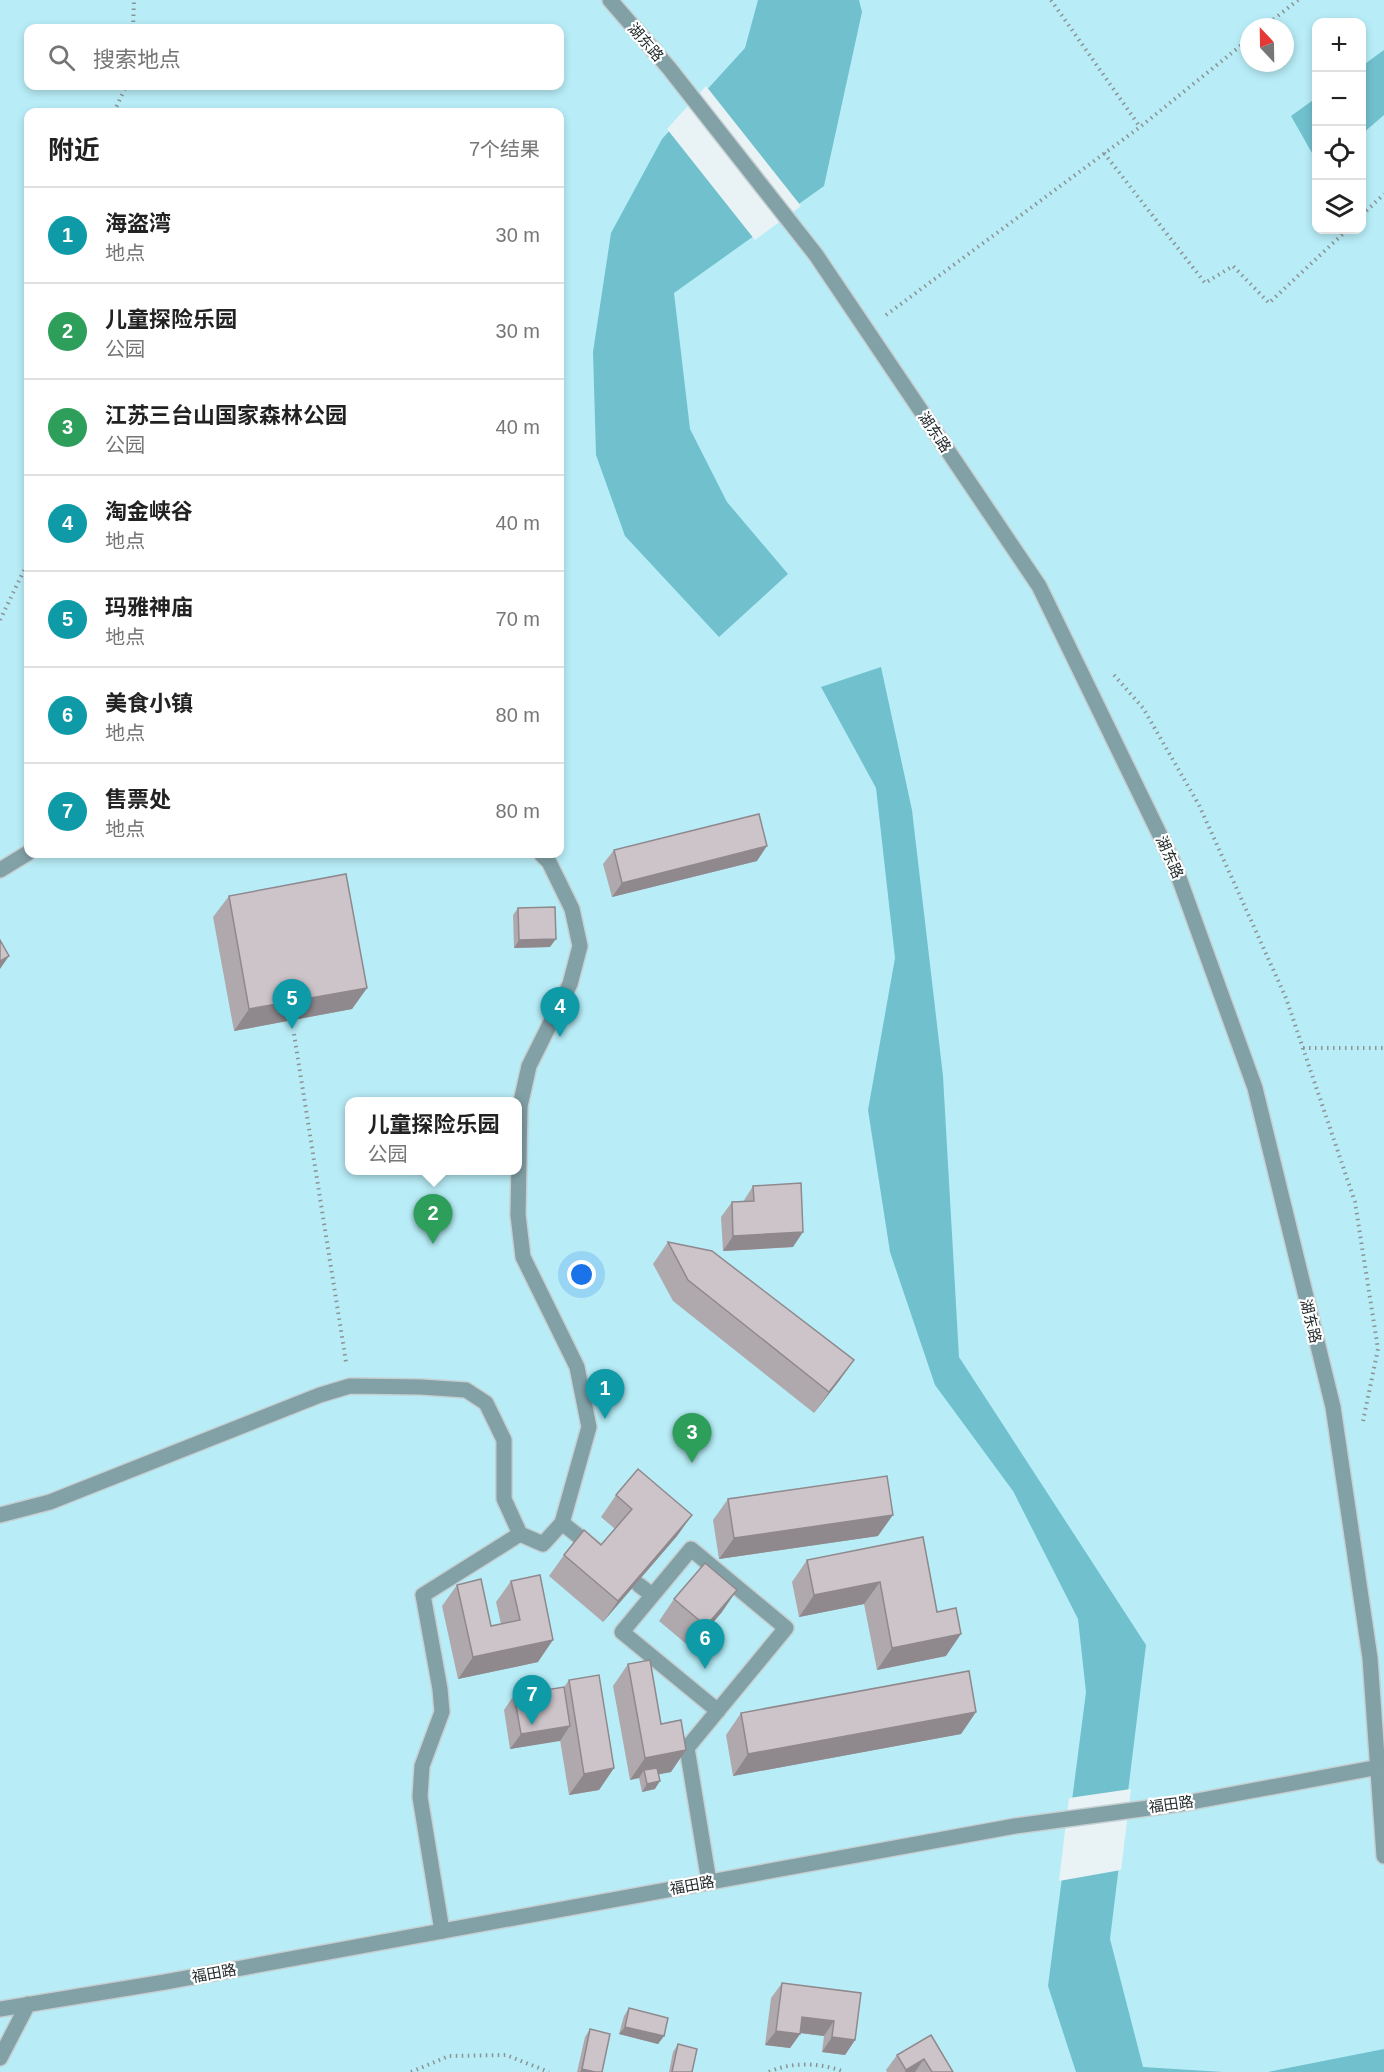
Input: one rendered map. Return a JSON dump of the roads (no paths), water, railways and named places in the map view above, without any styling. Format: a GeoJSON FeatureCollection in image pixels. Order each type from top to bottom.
{"type":"FeatureCollection","features":[{"type":"Feature","properties":{"kind":"street","name":"湖东路"},"geometry":{"type":"LineString","coordinates":[[610,0],[669,68],[816,255],[1039,586],[1174,864],[1255,1088],[1333,1407],[1370,1658],[1380,1767],[1384,1856]]}},
{"type":"Feature","properties":{"kind":"street"},"geometry":{"type":"LineString","coordinates":[[0,870],[24,856]]}},
{"type":"Feature","properties":{"kind":"street"},"geometry":{"type":"LineString","coordinates":[[522,1097],[529,1066],[570,984],[580,946],[572,909],[545,858]]}},
{"type":"Feature","properties":{"kind":"street"},"geometry":{"type":"LineString","coordinates":[[0,1515],[50,1502],[320,1395],[350,1386],[466,1390],[486,1403],[504,1440],[504,1499],[519,1534],[543,1544],[562,1523],[589,1427],[577,1366],[523,1257],[518,1215],[519,1175]]}},
{"type":"Feature","properties":{"kind":"street"},"geometry":{"type":"LineString","coordinates":[[562,1523],[595,1549]]}},
{"type":"Feature","properties":{"kind":"street"},"geometry":{"type":"LineString","coordinates":[[442,1931],[420,1797],[422,1766],[442,1712],[423,1595],[519,1534]]}},
{"type":"Feature","properties":{"kind":"street"},"geometry":{"type":"LineString","coordinates":[[709,1882],[687,1748],[718,1711],[786,1628],[691,1550],[622,1632],[718,1711]]}},
{"type":"Feature","properties":{"kind":"street"},"geometry":{"type":"LineString","coordinates":[[639,1585],[652,1595]]}},
{"type":"Feature","properties":{"kind":"street","name":"福田路"},"geometry":{"type":"LineString","coordinates":[[0,2009],[1015,1826],[1186,1803],[1380,1767]]}},
{"type":"Feature","properties":{"kind":"street"},"geometry":{"type":"LineString","coordinates":[[0,2058],[28,2004]]}},
{"type":"Feature","properties":{"kind":"place","name":"玛雅神庙"},"geometry":{"type":"Point","coordinates":[292,1029]}},
{"type":"Feature","properties":{"kind":"place","name":"淘金峡谷"},"geometry":{"type":"Point","coordinates":[560,1037]}},
{"type":"Feature","properties":{"kind":"place","name":"儿童探险乐园"},"geometry":{"type":"Point","coordinates":[433,1244]}},
{"type":"Feature","properties":{"kind":"place","name":"海盗湾"},"geometry":{"type":"Point","coordinates":[605,1419]}},
{"type":"Feature","properties":{"kind":"place","name":"江苏三台山国家森林公园"},"geometry":{"type":"Point","coordinates":[692,1463]}},
{"type":"Feature","properties":{"kind":"place","name":"美食小镇"},"geometry":{"type":"Point","coordinates":[705,1669]}},
{"type":"Feature","properties":{"kind":"place","name":"售票处"},"geometry":{"type":"Point","coordinates":[532,1725]}}]}
